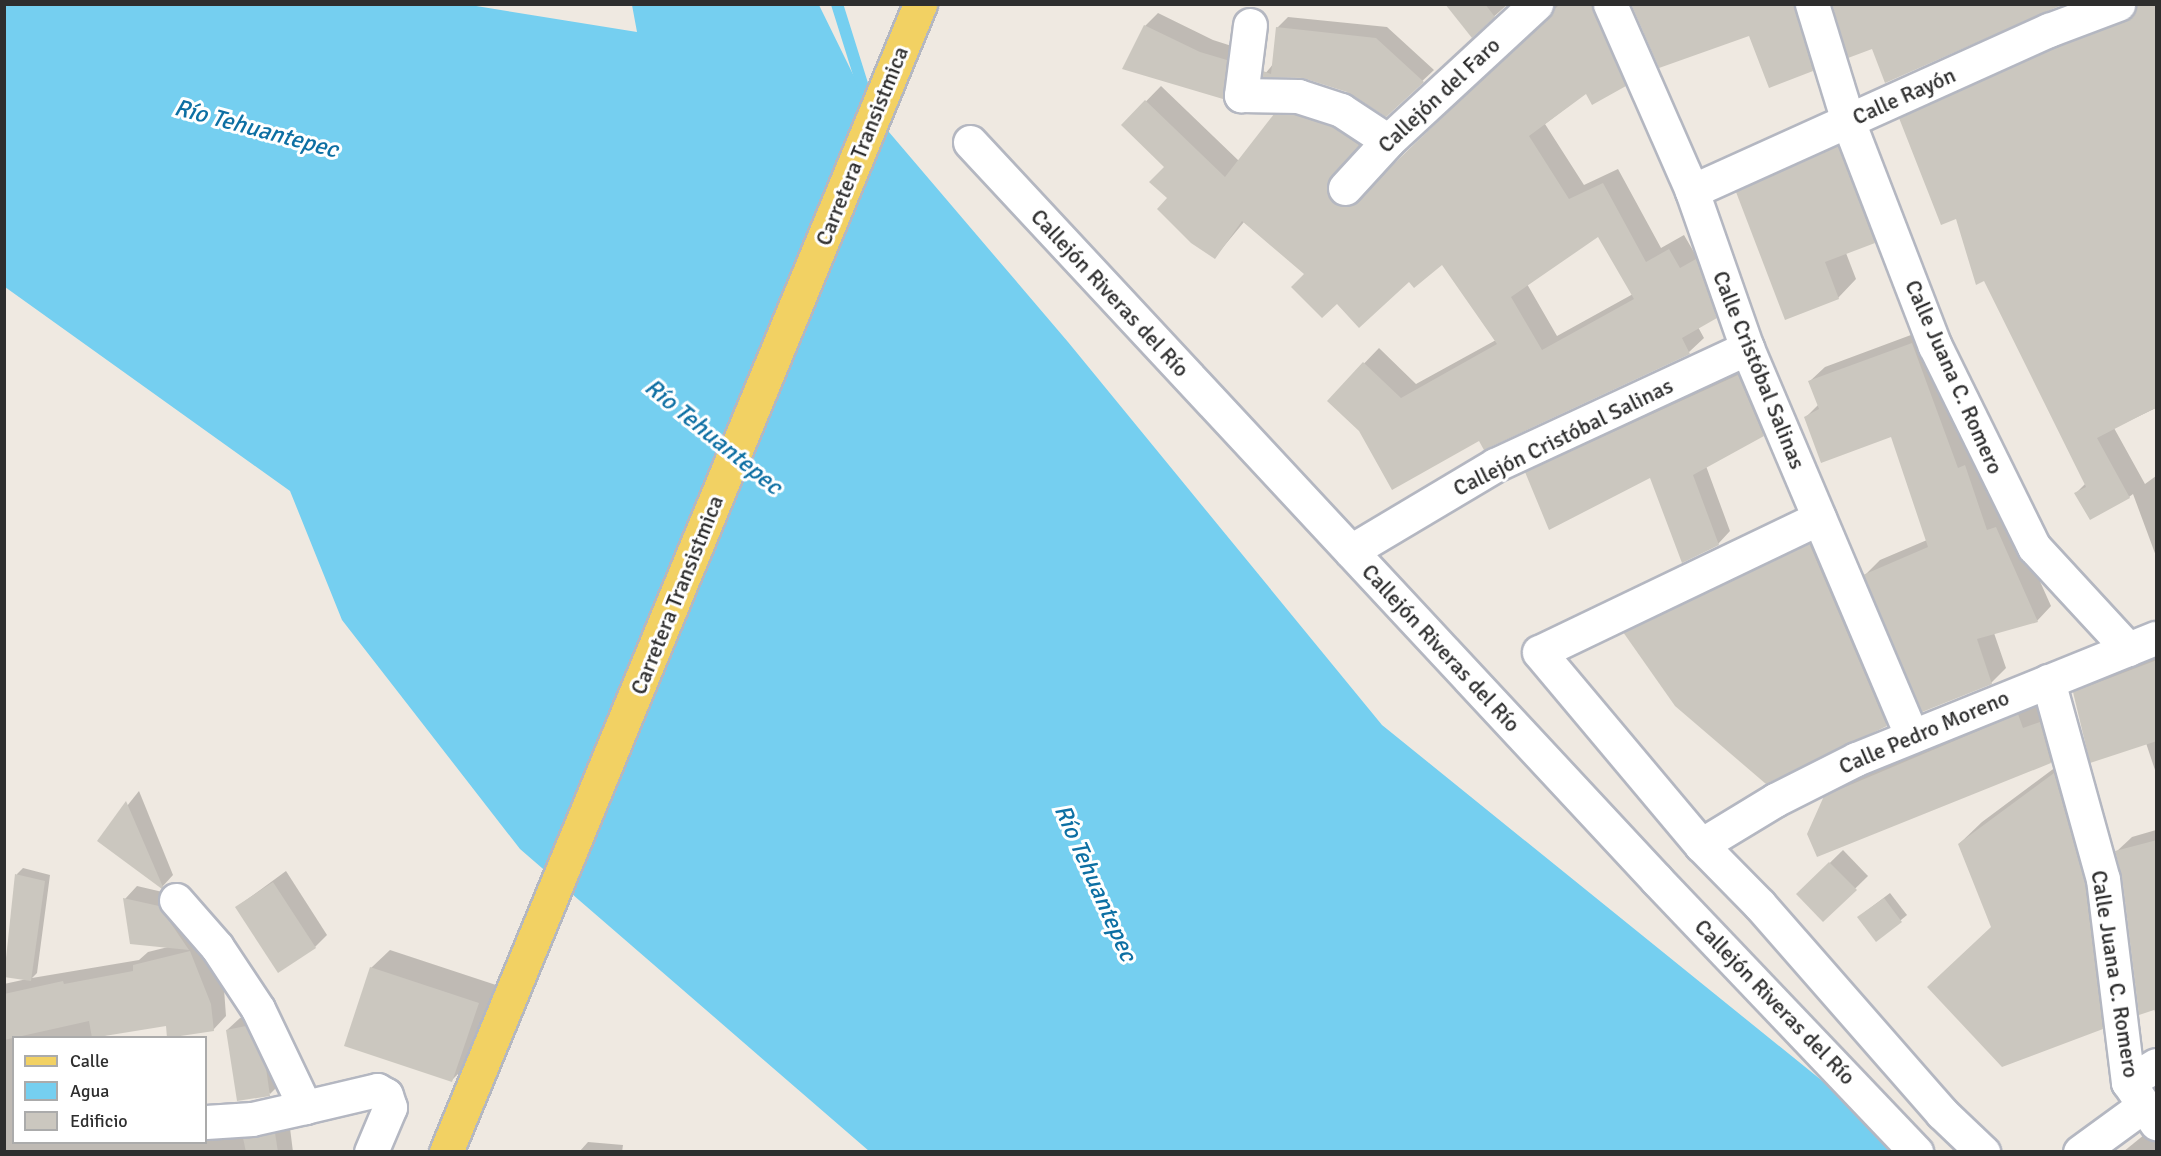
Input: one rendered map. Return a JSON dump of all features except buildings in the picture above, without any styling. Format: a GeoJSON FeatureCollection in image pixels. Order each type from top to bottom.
{"type":"FeatureCollection","features":[{"type":"Feature","properties":{"kind":"main road","name":"Carretera Transistmica"},"geometry":{"type":"LineString","coordinates":[[446,1152],[920,4]]}},
{"type":"Feature","properties":{"kind":"street","name":"Callejón del Faro"},"geometry":{"type":"LineString","coordinates":[[1345,188],[1388,141],[1536,4]]}},
{"type":"Feature","properties":{"kind":"street","name":"Calle Cristóbal Salinas"},"geometry":{"type":"LineString","coordinates":[[1610,4],[1692,191],[1747,348],[1911,735]]}},
{"type":"Feature","properties":{"kind":"street","name":"Calle Juana C. Romero"},"geometry":{"type":"LineString","coordinates":[[1812,4],[1848,121],[1935,346],[2034,547],[2142,643]]}},
{"type":"Feature","properties":{"kind":"street","name":"Calle Rayón"},"geometry":{"type":"LineString","coordinates":[[1692,191],[2049,30],[2118,4]]}},
{"type":"Feature","properties":{"kind":"street"},"geometry":{"type":"LineString","coordinates":[[1250,26],[1241,95],[1298,96],[1341,110],[1388,141]]}},
{"type":"Feature","properties":{"kind":"street","name":"Callejón Riveras del Río"},"geometry":{"type":"LineString","coordinates":[[970,142],[1916,1152]]}},
{"type":"Feature","properties":{"kind":"street","name":"Callejón Cristóbal Salinas"},"geometry":{"type":"LineString","coordinates":[[1351,551],[1495,465],[1747,348]]}},
{"type":"Feature","properties":{"kind":"street"},"geometry":{"type":"LineString","coordinates":[[1819,518],[1539,652],[1701,845],[1760,905],[1942,1113],[1983,1152]]}},
{"type":"Feature","properties":{"kind":"street","name":"Calle Pedro Moreno"},"geometry":{"type":"LineString","coordinates":[[1701,845],[1775,800],[1911,735],[2142,643]]}},
{"type":"Feature","properties":{"kind":"street","name":"Calle Juana C. Romero"},"geometry":{"type":"LineString","coordinates":[[2048,681],[2103,879],[2142,1104]]}},
{"type":"Feature","properties":{"kind":"street"},"geometry":{"type":"LineString","coordinates":[[176,900],[217,947],[258,1009],[305,1107]]}},
{"type":"Feature","properties":{"kind":"street"},"geometry":{"type":"LineString","coordinates":[[2080,1152],[2142,1104],[2157,1065]]}},
{"type":"Feature","properties":{"kind":"street"},"geometry":{"type":"LineString","coordinates":[[207,1122],[252,1119],[377,1090],[386,1095],[390,1107],[371,1152]]}},
{"type":"Feature","properties":{"kind":"water","name":"Río Tehuantepec"},"geometry":{"type":"Polygon","coordinates":[[[5,5],[470,5],[637,32],[632,5],[819,5],[871,111],[1068,342],[1382,725],[1909,1151],[869,1151],[520,849],[342,620],[290,491],[5,287],[5,5]]]}},
{"type":"Feature","properties":{"kind":"waterway"},"geometry":{"type":"LineString","coordinates":[[837,4],[870,109]]}}]}
